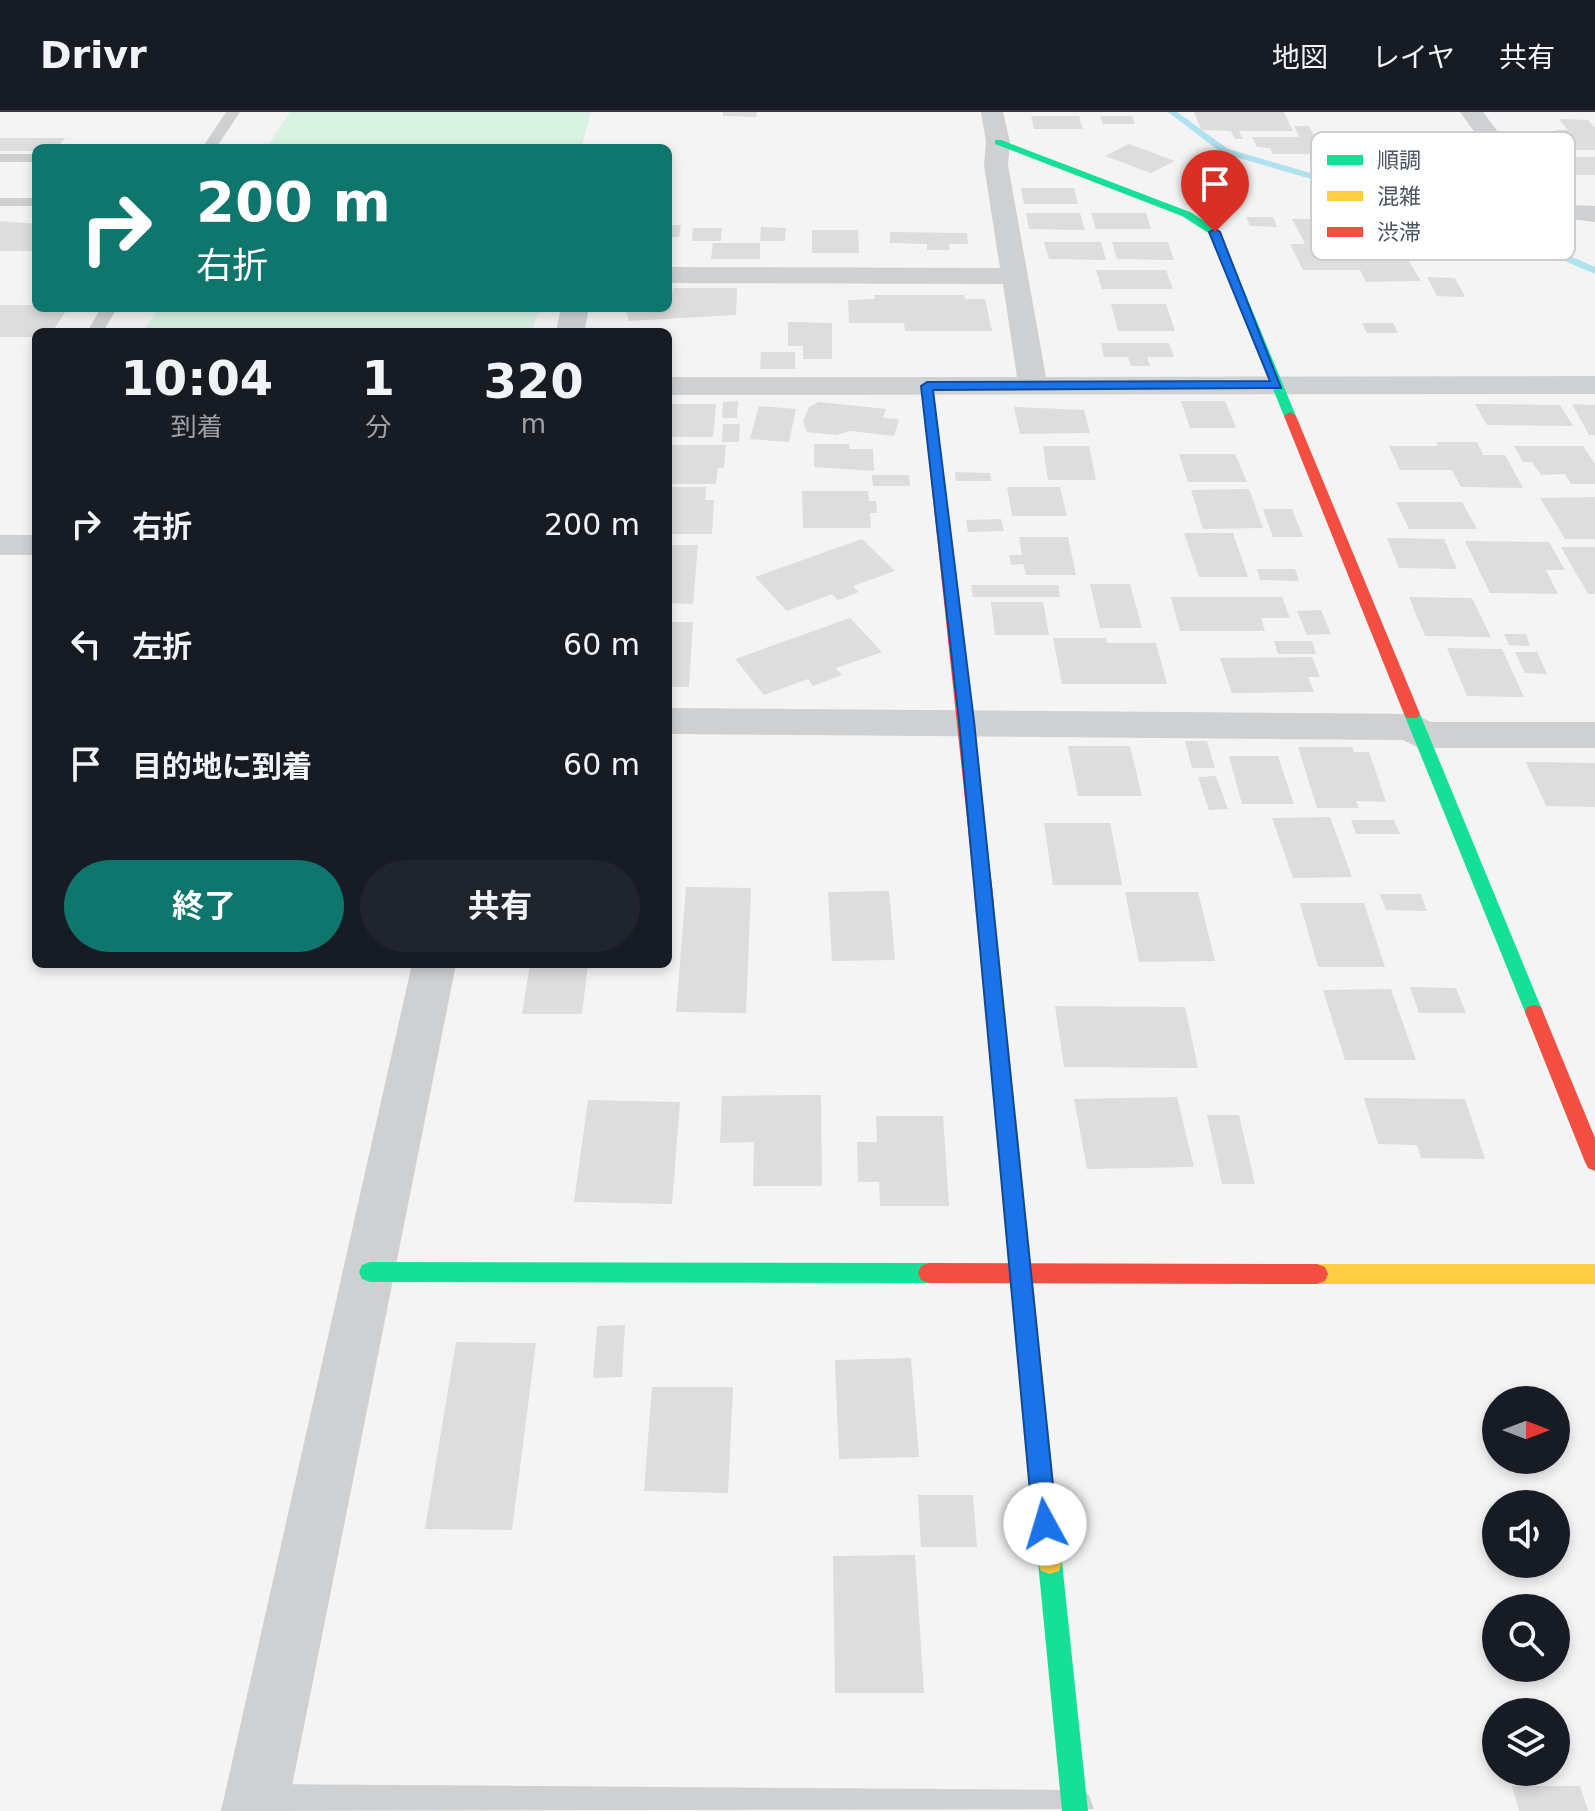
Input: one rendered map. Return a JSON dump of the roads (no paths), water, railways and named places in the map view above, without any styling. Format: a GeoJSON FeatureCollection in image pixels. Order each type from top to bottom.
{"type":"FeatureCollection","features":[{"type":"Feature","properties":{"kind":"street"},"geometry":{"type":"LineString","coordinates":[[992,112],[998,142],[996,165],[1033,386]]}},
{"type":"Feature","properties":{"kind":"street"},"geometry":{"type":"LineString","coordinates":[[1471,112],[1486,132]]}},
{"type":"Feature","properties":{"kind":"street"},"geometry":{"type":"LineString","coordinates":[[998,142],[1027,156],[1204,222],[1215,232],[1595,1162]]}},
{"type":"Feature","properties":{"kind":"street"},"geometry":{"type":"LineString","coordinates":[[1575,213],[1595,214]]}},
{"type":"Feature","properties":{"kind":"street"},"geometry":{"type":"LineString","coordinates":[[672,275],[1014,276]]}},
{"type":"Feature","properties":{"kind":"street"},"geometry":{"type":"LineString","coordinates":[[672,386],[1595,385]]}},
{"type":"Feature","properties":{"kind":"street"},"geometry":{"type":"LineString","coordinates":[[927,386],[967,721],[1019,1271],[1075,1810]]}},
{"type":"Feature","properties":{"kind":"street"},"geometry":{"type":"LineString","coordinates":[[0,545],[32,545]]}},
{"type":"Feature","properties":{"kind":"street"},"geometry":{"type":"LineString","coordinates":[[672,721],[967,721],[1595,735]]}},
{"type":"Feature","properties":{"kind":"street"},"geometry":{"type":"LineString","coordinates":[[254,1807],[433,968]]}},
{"type":"Feature","properties":{"kind":"street"},"geometry":{"type":"LineString","coordinates":[[370,1272],[1595,1274]]}},
{"type":"Feature","properties":{"kind":"lane"},"geometry":{"type":"LineString","coordinates":[[212,144],[233,112]]}},
{"type":"Feature","properties":{"kind":"lane"},"geometry":{"type":"LineString","coordinates":[[0,158],[32,158]]}},
{"type":"Feature","properties":{"kind":"lane"},"geometry":{"type":"LineString","coordinates":[[0,202],[32,202]]}},
{"type":"Feature","properties":{"kind":"lane"},"geometry":{"type":"LineString","coordinates":[[254,1807],[1075,1810]]}},
{"type":"Feature","properties":{"kind":"waterway"},"geometry":{"type":"LineString","coordinates":[[1172,112],[1225,151],[1311,176]]}},
{"type":"Feature","properties":{"kind":"waterway"},"geometry":{"type":"LineString","coordinates":[[1570,260],[1595,271]]}}]}
